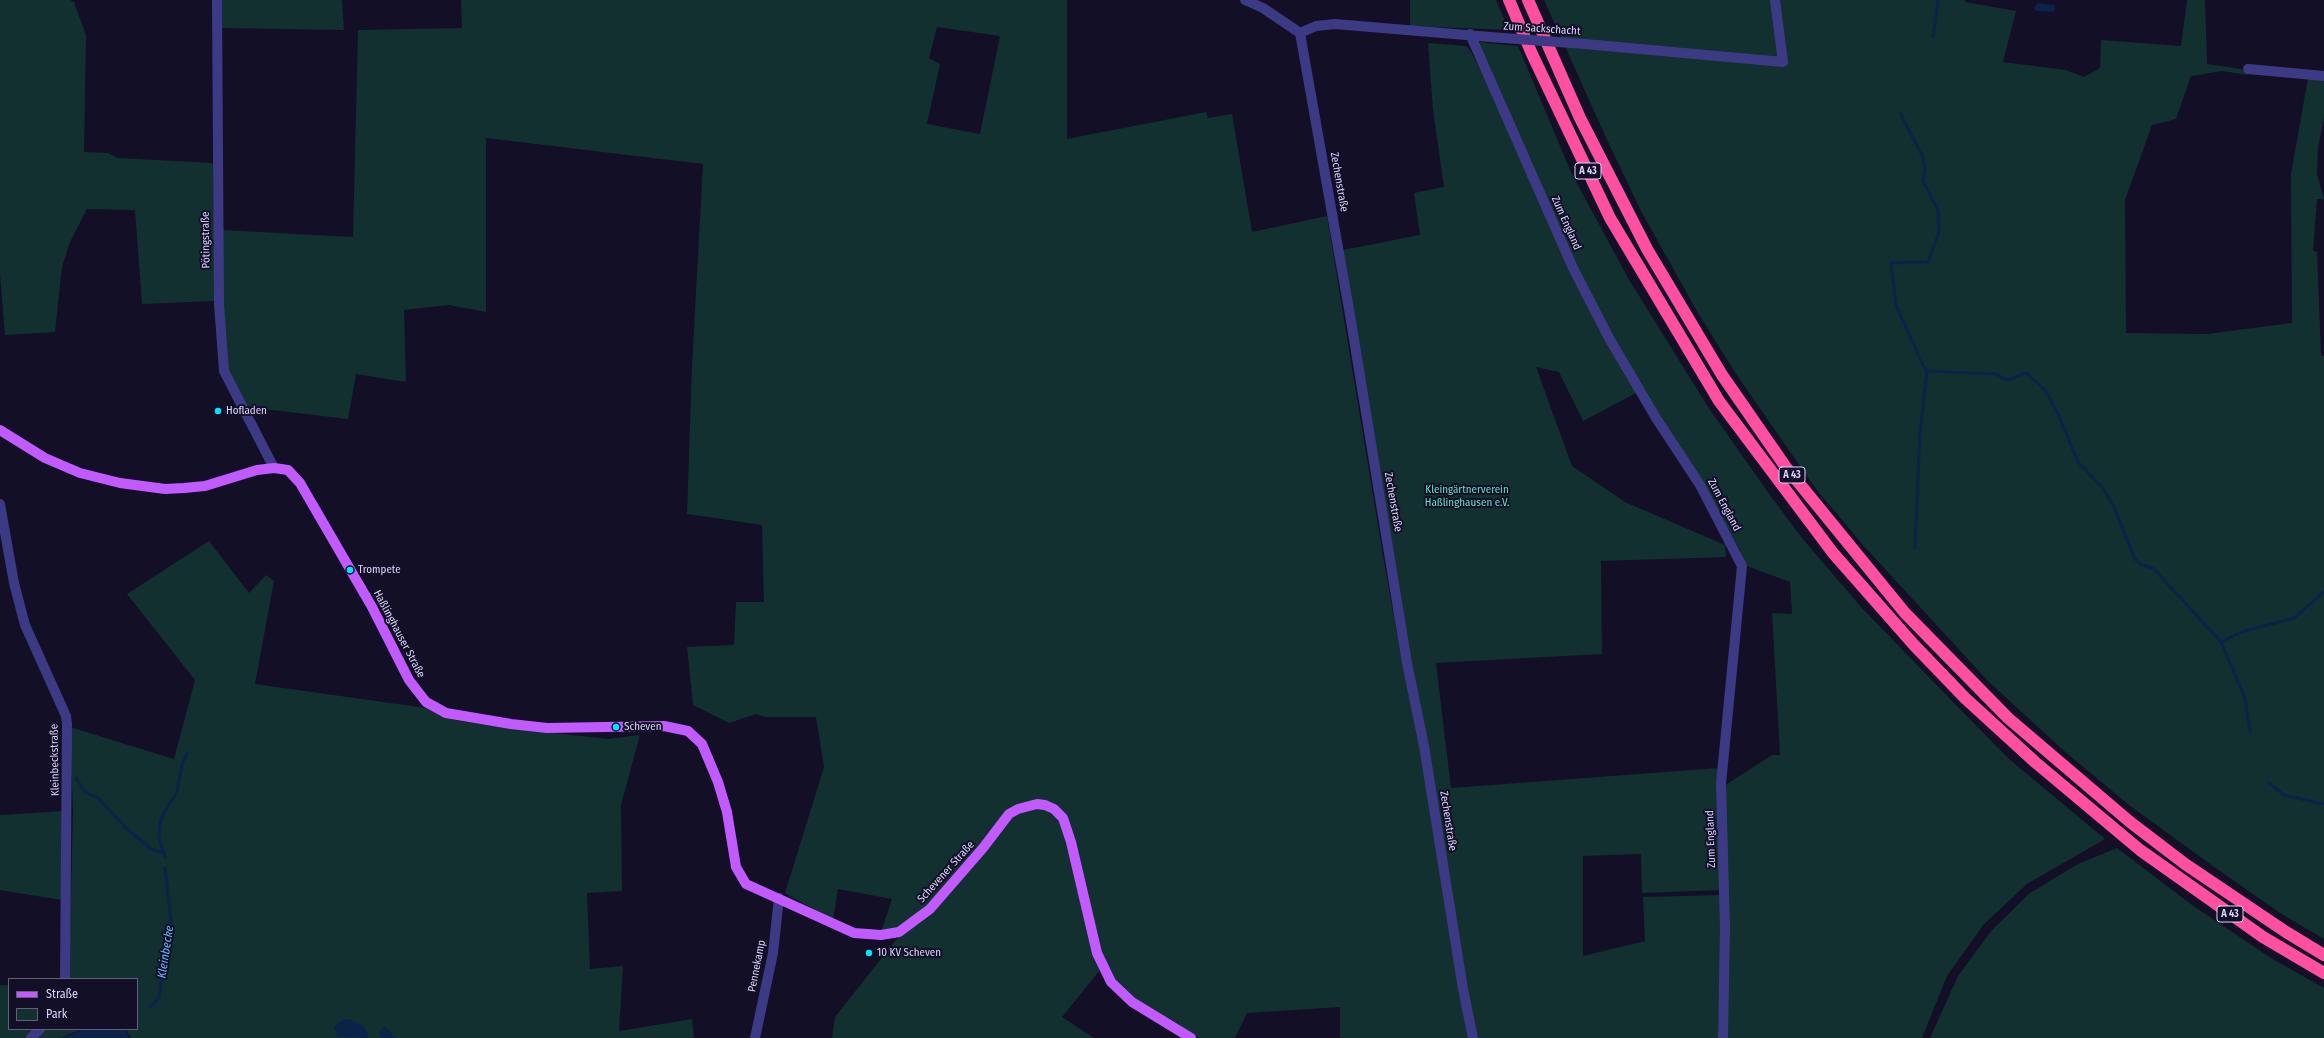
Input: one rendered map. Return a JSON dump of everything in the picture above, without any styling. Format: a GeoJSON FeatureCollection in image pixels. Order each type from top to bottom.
{"type":"FeatureCollection","features":[{"type":"Feature","properties":{"kind":"highway","name":"A 43"},"geometry":{"type":"LineString","coordinates":[[1509,0],[1532,54],[1610,218],[1719,401],[1832,553],[1914,645],[1965,698],[2035,762],[2146,855],[2263,937],[2324,973]]}},
{"type":"Feature","properties":{"kind":"highway","name":"A 43"},"geometry":{"type":"LineString","coordinates":[[1528,0],[1580,118],[1647,249],[1722,375],[1785,466],[1890,594],[1955,665],[2008,718],[2130,822],[2185,864],[2286,932],[2324,955]]}},
{"type":"Feature","properties":{"kind":"main road"},"geometry":{"type":"LineString","coordinates":[[1,433],[45,458],[80,473],[120,483],[165,489],[205,486],[274,468]]}},
{"type":"Feature","properties":{"kind":"main road","name":"Haßlinghauser Straße"},"geometry":{"type":"LineString","coordinates":[[274,468],[288,470],[300,483],[372,607],[409,680],[426,702],[446,713],[517,725],[547,728],[664,726],[681,728]]}},
{"type":"Feature","properties":{"kind":"main road","name":"Schevener Straße"},"geometry":{"type":"LineString","coordinates":[[681,728],[698,738],[712,766],[727,812],[736,867],[746,884],[854,933],[881,935],[899,932],[930,910],[979,853],[1009,814],[1018,809],[1037,804],[1045,805],[1054,809],[1063,818],[1072,842],[1097,953],[1111,982],[1132,1002],[1191,1038]]}},
{"type":"Feature","properties":{"kind":"street","name":"Pötingstraße"},"geometry":{"type":"LineString","coordinates":[[217,0],[219,304],[224,371],[246,410],[274,468]]}},
{"type":"Feature","properties":{"kind":"street"},"geometry":{"type":"LineString","coordinates":[[1245,0],[1263,8],[1300,33]]}},
{"type":"Feature","properties":{"kind":"street","name":"Zum Sackschacht"},"geometry":{"type":"LineString","coordinates":[[1300,33],[1316,26],[1335,24],[1470,34],[1490,37],[1782,62],[1775,0]]}},
{"type":"Feature","properties":{"kind":"street","name":"Zechenstraße"},"geometry":{"type":"LineString","coordinates":[[1300,33],[1350,315],[1406,663],[1424,746],[1463,989],[1473,1038]]}},
{"type":"Feature","properties":{"kind":"street","name":"Zum England"},"geometry":{"type":"LineString","coordinates":[[1470,34],[1572,268],[1609,338],[1656,418],[1700,485],[1742,566],[1721,784],[1725,927],[1723,1038]]}},
{"type":"Feature","properties":{"kind":"street"},"geometry":{"type":"LineString","coordinates":[[2248,69],[2298,75],[2324,76]]}},
{"type":"Feature","properties":{"kind":"street","name":"Kleinbeckstraße"},"geometry":{"type":"LineString","coordinates":[[0,504],[14,583],[25,625],[67,724],[65,978]]}},
{"type":"Feature","properties":{"kind":"street","name":"Pennekamp"},"geometry":{"type":"LineString","coordinates":[[755,1038],[772,954],[779,898]]}},
{"type":"Feature","properties":{"kind":"street"},"geometry":{"type":"LineString","coordinates":[[31,1038],[39,1030]]}},
{"type":"Feature","properties":{"kind":"green space"},"geometry":{"type":"Polygon","coordinates":[[[0,0],[70,0],[74,2],[86,35],[84,152],[108,153],[118,158],[213,163],[215,301],[142,304],[135,210],[87,209],[70,242],[62,267],[55,332],[5,335],[0,274],[0,0]]]}},
{"type":"Feature","properties":{"kind":"green space"},"geometry":{"type":"Polygon","coordinates":[[[221,0],[342,0],[344,30],[221,28],[221,0]]]}},
{"type":"Feature","properties":{"kind":"green space","name":"Kleingärtnerverein Haßlinghausen e.V."},"geometry":{"type":"Polygon","coordinates":[[[461,0],[1067,0],[1067,139],[1206,112],[1208,118],[1232,114],[1252,232],[1327,216],[1384,562],[1403,667],[1403,611],[1343,250],[1420,235],[1414,193],[1444,187],[1433,110],[1428,43],[1466,46],[1470,50],[1498,104],[1477,42],[1518,46],[1571,172],[1628,278],[1708,407],[1770,495],[1802,538],[1861,607],[1950,699],[2009,759],[2105,839],[2027,884],[1984,924],[1947,976],[1922,1038],[1727,1038],[1724,786],[1772,755],[1780,755],[1772,613],[1792,614],[1790,582],[1744,565],[1740,550],[1718,510],[1640,391],[1583,421],[1559,372],[1536,367],[1572,466],[1625,502],[1725,545],[1726,557],[1601,561],[1602,654],[1436,663],[1451,788],[1719,768],[1722,890],[1642,893],[1641,854],[1583,856],[1583,956],[1645,941],[1643,897],[1722,895],[1718,1038],[1340,1038],[1340,1007],[1247,1013],[1235,1038],[1199,1038],[1132,998],[1113,979],[1100,950],[1056,807],[1025,804],[928,907],[897,929],[881,932],[892,899],[838,889],[833,920],[785,893],[824,767],[816,717],[765,717],[756,714],[729,723],[693,705],[687,647],[734,645],[736,602],[764,602],[762,525],[687,514],[692,366],[703,164],[486,138],[486,312],[449,305],[404,310],[406,382],[356,374],[348,419],[247,407],[231,377],[226,362],[223,332],[222,230],[353,237],[358,30],[462,28],[461,0]],[[937,27],[929,58],[940,64],[927,124],[980,134],[1000,36],[937,27]]]}},
{"type":"Feature","properties":{"kind":"green space"},"geometry":{"type":"Polygon","coordinates":[[[1410,0],[1496,0],[1509,30],[1410,26],[1410,0]]]}},
{"type":"Feature","properties":{"kind":"green space"},"geometry":{"type":"Polygon","coordinates":[[[1544,0],[1965,0],[1965,2],[2016,11],[2003,62],[2066,70],[2084,77],[2100,68],[2101,40],[2181,46],[2187,0],[2205,0],[2207,64],[2241,69],[2248,75],[2222,71],[2191,76],[2176,119],[2152,125],[2125,200],[2126,333],[2207,334],[2292,323],[2291,174],[2308,78],[2324,81],[2324,117],[2318,148],[2317,174],[2324,199],[2317,199],[2313,251],[2317,252],[2321,355],[2324,356],[2324,939],[2280,913],[2210,864],[2129,805],[2063,750],[1988,681],[1863,545],[1816,489],[1736,374],[1698,313],[1641,211],[1544,0]]]}},
{"type":"Feature","properties":{"kind":"green space"},"geometry":{"type":"Polygon","coordinates":[[[209,541],[249,593],[266,575],[274,581],[255,684],[426,708],[439,715],[455,720],[500,727],[608,739],[640,735],[621,805],[622,891],[587,893],[590,969],[623,966],[619,1031],[692,1019],[694,1038],[131,1038],[127,1030],[138,1030],[138,978],[69,978],[73,811],[70,727],[174,759],[195,680],[127,594],[209,541]]]}},
{"type":"Feature","properties":{"kind":"green space"},"geometry":{"type":"Polygon","coordinates":[[[1045,807],[1061,819],[1100,970],[1062,1017],[1094,1038],[832,1038],[835,1017],[899,936],[1010,816],[1045,807]]]}},
{"type":"Feature","properties":{"kind":"green space"},"geometry":{"type":"Polygon","coordinates":[[[64,811],[61,900],[0,890],[0,815],[64,811]]]}},
{"type":"Feature","properties":{"kind":"green space"},"geometry":{"type":"Polygon","coordinates":[[[2117,848],[2192,905],[2271,958],[2324,988],[2324,1038],[1930,1038],[1958,976],[1991,931],[2030,893],[2078,864],[2117,848]]]}},
{"type":"Feature","properties":{"kind":"green space"},"geometry":{"type":"Polygon","coordinates":[[[0,985],[8,985],[8,1030],[34,1030],[26,1038],[0,1038],[0,985]]]}},
{"type":"Feature","properties":{"kind":"green space"},"geometry":{"type":"Polygon","coordinates":[[[44,1030],[80,1030],[61,1038],[38,1038],[44,1030]]]}},
{"type":"Feature","properties":{"kind":"water"},"geometry":{"type":"Polygon","coordinates":[[[2037,3],[2055,5],[2054,12],[2037,11],[2034,9],[2037,3]]]}},
{"type":"Feature","properties":{"kind":"water"},"geometry":{"type":"Polygon","coordinates":[[[349,1019],[363,1026],[369,1034],[367,1038],[338,1037],[334,1027],[342,1020],[349,1019]]]}},
{"type":"Feature","properties":{"kind":"water"},"geometry":{"type":"Polygon","coordinates":[[[385,1026],[395,1038],[381,1038],[379,1032],[385,1026]]]}},
{"type":"Feature","properties":{"kind":"water"},"geometry":{"type":"Polygon","coordinates":[[[82,1030],[126,1030],[130,1038],[63,1038],[82,1030]]]}},
{"type":"Feature","properties":{"kind":"waterway"},"geometry":{"type":"LineString","coordinates":[[1933,37],[1938,0]]}},
{"type":"Feature","properties":{"kind":"waterway"},"geometry":{"type":"LineString","coordinates":[[1900,113],[1922,155],[1925,167],[1923,181],[1938,210],[1939,232],[1928,262],[1891,263],[1896,305],[1923,365],[1927,371],[1996,374],[2007,380],[2026,373],[2045,390],[2059,416],[2078,462],[2102,487],[2113,505],[2135,559],[2142,565],[2153,568],[2221,642],[2245,698],[2250,731]]}},
{"type":"Feature","properties":{"kind":"waterway"},"geometry":{"type":"LineString","coordinates":[[1915,548],[1920,433],[1927,371]]}},
{"type":"Feature","properties":{"kind":"waterway"},"geometry":{"type":"LineString","coordinates":[[2221,642],[2241,632],[2294,618],[2324,592]]}},
{"type":"Feature","properties":{"kind":"waterway","name":"Kleinbecke"},"geometry":{"type":"LineString","coordinates":[[165,857],[159,838],[160,824],[163,814],[177,792],[182,765],[187,753]]}},
{"type":"Feature","properties":{"kind":"waterway","name":"Kleinbecke"},"geometry":{"type":"LineString","coordinates":[[76,778],[85,792],[98,798],[126,828],[151,849],[163,853]]}},
{"type":"Feature","properties":{"kind":"waterway"},"geometry":{"type":"LineString","coordinates":[[2269,783],[2284,795],[2324,804]]}},
{"type":"Feature","properties":{"kind":"waterway","name":"Kleinbecke"},"geometry":{"type":"LineString","coordinates":[[150,1007],[159,998],[164,957],[169,944],[172,929],[165,868]]}},
{"type":"Feature","properties":{"kind":"place","name":"Hofladen"},"geometry":{"type":"Point","coordinates":[218,411]}},
{"type":"Feature","properties":{"kind":"place","name":"Trompete"},"geometry":{"type":"Point","coordinates":[350,570]}},
{"type":"Feature","properties":{"kind":"place","name":"Scheven"},"geometry":{"type":"Point","coordinates":[616,727]}},
{"type":"Feature","properties":{"kind":"place","name":"10 KV Scheven"},"geometry":{"type":"Point","coordinates":[869,953]}}]}
